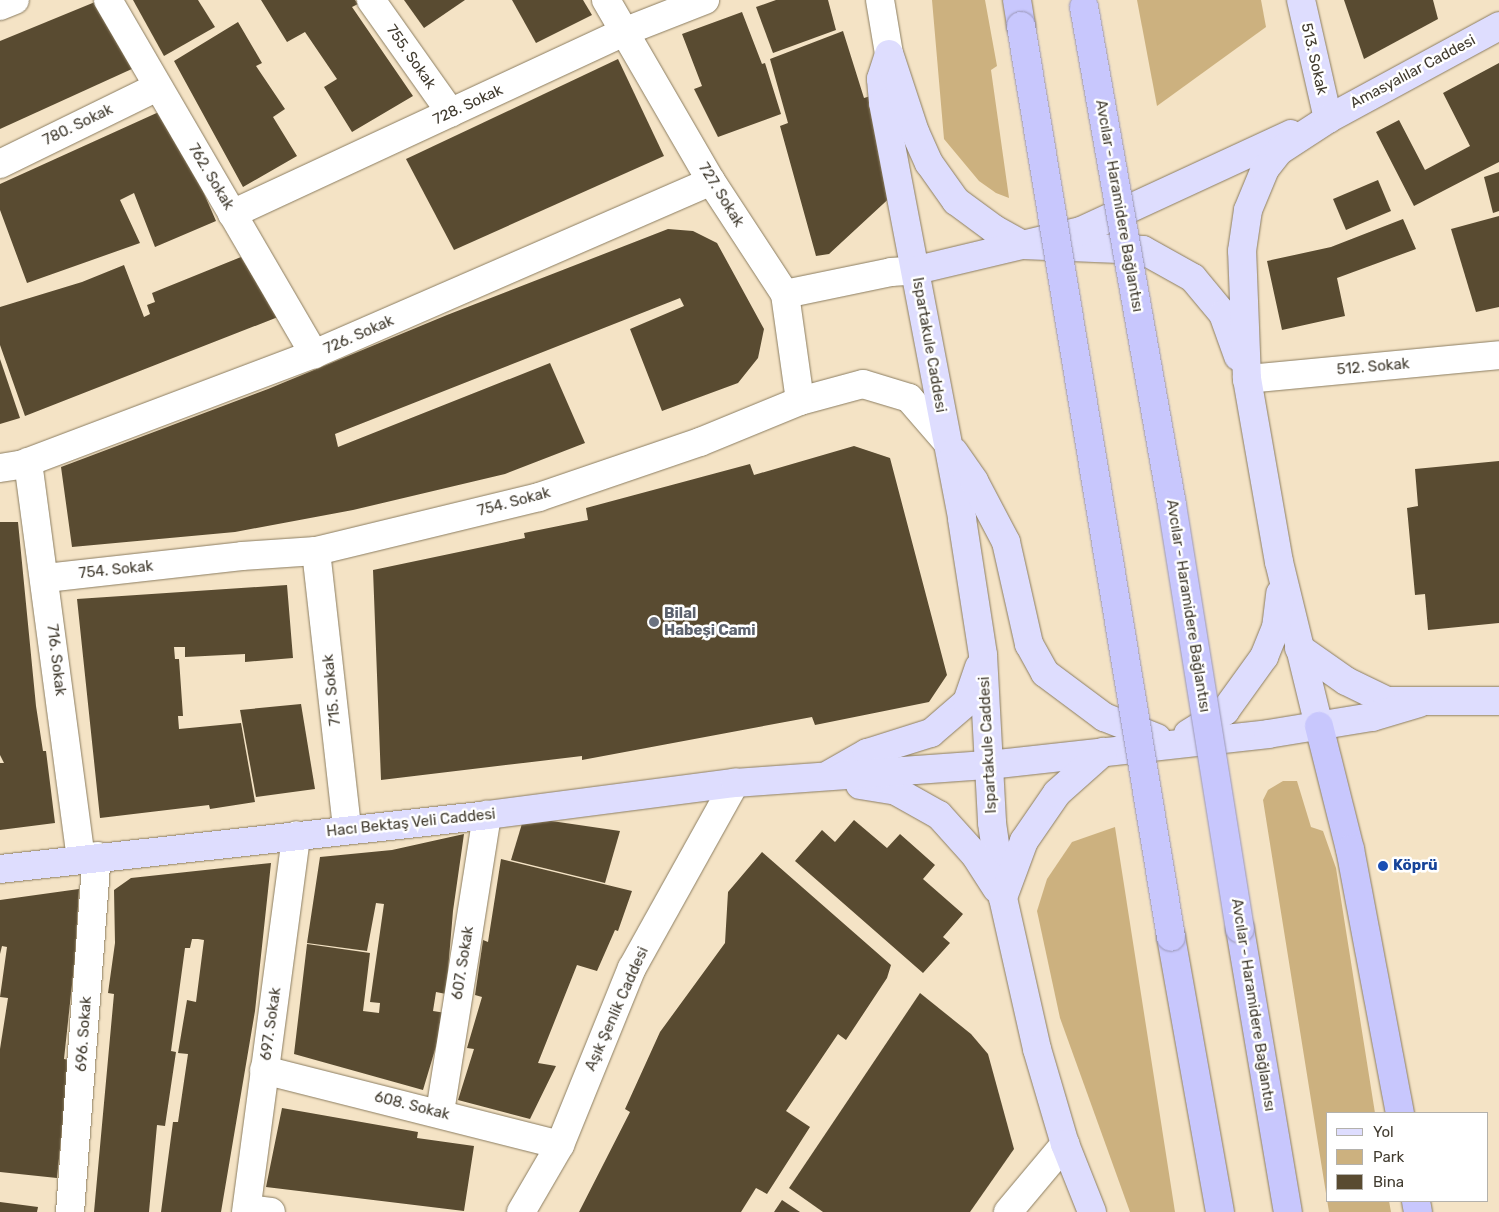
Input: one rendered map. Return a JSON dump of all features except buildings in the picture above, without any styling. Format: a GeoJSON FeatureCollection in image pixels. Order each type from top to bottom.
{"type":"FeatureCollection","features":[{"type":"Feature","properties":{"kind":"highway","name":"Avcılar - Haramidere Bağlantısı"},"geometry":{"type":"LineString","coordinates":[[1083,3],[1172,505],[1240,929],[1288,1212]]}},
{"type":"Feature","properties":{"kind":"highway"},"geometry":{"type":"LineString","coordinates":[[1019,13],[1171,937],[1220,1212]]}},
{"type":"Feature","properties":{"kind":"highway"},"geometry":{"type":"LineString","coordinates":[[1319,726],[1350,849],[1400,1112]]}},
{"type":"Feature","properties":{"kind":"main road","name":"513. Sokak"},"geometry":{"type":"LineString","coordinates":[[1301,0],[1328,119]]}},
{"type":"Feature","properties":{"kind":"main road","name":"Amasyalılar Caddesi"},"geometry":{"type":"LineString","coordinates":[[1328,119],[1499,26]]}},
{"type":"Feature","properties":{"kind":"main road"},"geometry":{"type":"LineString","coordinates":[[889,54],[915,132],[929,163],[956,201],[994,229],[1023,245],[1143,250],[1192,278],[1222,314],[1246,379]]}},
{"type":"Feature","properties":{"kind":"main road","name":"Ispartakule Caddesi"},"geometry":{"type":"LineString","coordinates":[[889,54],[881,79],[883,103],[917,270],[933,379],[947,442],[983,655],[992,823],[1003,898],[1037,1049],[1065,1144],[1092,1212]]}},
{"type":"Feature","properties":{"kind":"main road"},"geometry":{"type":"LineString","coordinates":[[917,270],[1081,232],[1262,146],[1328,119]]}},
{"type":"Feature","properties":{"kind":"main road"},"geometry":{"type":"LineString","coordinates":[[1319,726],[1279,562],[1246,379],[1242,251],[1248,210],[1265,169],[1279,151],[1328,119]]}},
{"type":"Feature","properties":{"kind":"main road"},"geometry":{"type":"LineString","coordinates":[[947,442],[974,481],[1006,542],[1029,644],[1045,673],[1104,717],[1172,744]]}},
{"type":"Feature","properties":{"kind":"main road"},"geometry":{"type":"LineString","coordinates":[[1172,744],[1225,711],[1264,657],[1276,628],[1280,596],[1279,562]]}},
{"type":"Feature","properties":{"kind":"main road"},"geometry":{"type":"LineString","coordinates":[[1299,648],[1346,681],[1386,701],[1419,703],[1499,701]]}},
{"type":"Feature","properties":{"kind":"main road"},"geometry":{"type":"LineString","coordinates":[[822,778],[867,753],[931,733],[966,702],[983,655]]}},
{"type":"Feature","properties":{"kind":"main road"},"geometry":{"type":"LineString","coordinates":[[822,778],[989,765],[1319,726],[1419,703]]}},
{"type":"Feature","properties":{"kind":"main road"},"geometry":{"type":"LineString","coordinates":[[1003,898],[1024,841],[1057,793],[1103,752]]}},
{"type":"Feature","properties":{"kind":"main road"},"geometry":{"type":"LineString","coordinates":[[822,778],[896,791],[939,815],[975,855],[1003,898]]}},
{"type":"Feature","properties":{"kind":"main road","name":"Hacı Bektaş Veli Caddesi"},"geometry":{"type":"LineString","coordinates":[[0,869],[89,857],[487,815],[735,783],[822,778]]}},
{"type":"Feature","properties":{"kind":"street"},"geometry":{"type":"LineString","coordinates":[[0,6],[15,0]]}},
{"type":"Feature","properties":{"kind":"street","name":"762. Sokak"},"geometry":{"type":"LineString","coordinates":[[108,0],[314,354]]}},
{"type":"Feature","properties":{"kind":"street","name":"755. Sokak"},"geometry":{"type":"LineString","coordinates":[[371,0],[451,113]]}},
{"type":"Feature","properties":{"kind":"street","name":"727. Sokak"},"geometry":{"type":"LineString","coordinates":[[606,0],[626,31],[711,181],[785,294],[800,401]]}},
{"type":"Feature","properties":{"kind":"street","name":"728. Sokak"},"geometry":{"type":"LineString","coordinates":[[232,214],[626,31],[706,0]]}},
{"type":"Feature","properties":{"kind":"street"},"geometry":{"type":"LineString","coordinates":[[880,0],[889,54]]}},
{"type":"Feature","properties":{"kind":"street","name":"780. Sokak"},"geometry":{"type":"LineString","coordinates":[[0,164],[157,87]]}},
{"type":"Feature","properties":{"kind":"street","name":"726. Sokak"},"geometry":{"type":"LineString","coordinates":[[0,468],[28,462],[314,354],[711,181]]}},
{"type":"Feature","properties":{"kind":"street"},"geometry":{"type":"LineString","coordinates":[[785,294],[891,272],[917,270]]}},
{"type":"Feature","properties":{"kind":"street","name":"512. Sokak"},"geometry":{"type":"LineString","coordinates":[[1246,379],[1499,355]]}},
{"type":"Feature","properties":{"kind":"street","name":"754. Sokak"},"geometry":{"type":"LineString","coordinates":[[46,578],[242,556],[316,551],[539,497],[700,442],[800,401],[864,384],[889,389],[910,398],[947,442]]}},
{"type":"Feature","properties":{"kind":"street","name":"716. Sokak"},"geometry":{"type":"LineString","coordinates":[[28,462],[89,857]]}},
{"type":"Feature","properties":{"kind":"street","name":"715. Sokak"},"geometry":{"type":"LineString","coordinates":[[316,551],[347,829]]}},
{"type":"Feature","properties":{"kind":"street","name":"Aşık Şenlik Caddesi"},"geometry":{"type":"LineString","coordinates":[[522,1212],[560,1145],[632,968],[735,783]]}},
{"type":"Feature","properties":{"kind":"street","name":"607. Sokak"},"geometry":{"type":"LineString","coordinates":[[440,1112],[487,815]]}},
{"type":"Feature","properties":{"kind":"street","name":"697. Sokak"},"geometry":{"type":"LineString","coordinates":[[255,1211],[264,1070],[296,835]]}},
{"type":"Feature","properties":{"kind":"street","name":"696. Sokak"},"geometry":{"type":"LineString","coordinates":[[70,1212],[89,857]]}},
{"type":"Feature","properties":{"kind":"street","name":"608. Sokak"},"geometry":{"type":"LineString","coordinates":[[264,1070],[440,1112],[560,1145]]}},
{"type":"Feature","properties":{"kind":"street"},"geometry":{"type":"LineString","coordinates":[[1008,1212],[1065,1144]]}},
{"type":"Feature","properties":{"kind":"green space"},"geometry":{"type":"Polygon","coordinates":[[[932,0],[985,0],[997,66],[991,70],[1009,198],[996,193],[979,181],[944,139],[932,0]]]}},
{"type":"Feature","properties":{"kind":"green space"},"geometry":{"type":"Polygon","coordinates":[[[1137,0],[1261,0],[1266,27],[1157,106],[1137,0]]]}},
{"type":"Feature","properties":{"kind":"green space"},"geometry":{"type":"Polygon","coordinates":[[[1283,781],[1297,781],[1311,827],[1323,831],[1336,868],[1375,1112],[1326,1112],[1326,1193],[1263,800],[1268,790],[1283,781]]]}},
{"type":"Feature","properties":{"kind":"green space"},"geometry":{"type":"Polygon","coordinates":[[[1115,827],[1175,1212],[1130,1212],[1060,1018],[1037,911],[1047,879],[1072,842],[1115,827]]]}},
{"type":"Feature","properties":{"kind":"green space"},"geometry":{"type":"Polygon","coordinates":[[[1327,1202],[1389,1202],[1391,1212],[1329,1212],[1327,1202]]]}},
{"type":"Feature","properties":{"kind":"place","name":"Bilal Habeşi Cami"},"geometry":{"type":"Point","coordinates":[654,622]}},
{"type":"Feature","properties":{"kind":"place","name":"Köprü"},"geometry":{"type":"Point","coordinates":[1383,866]}}]}
